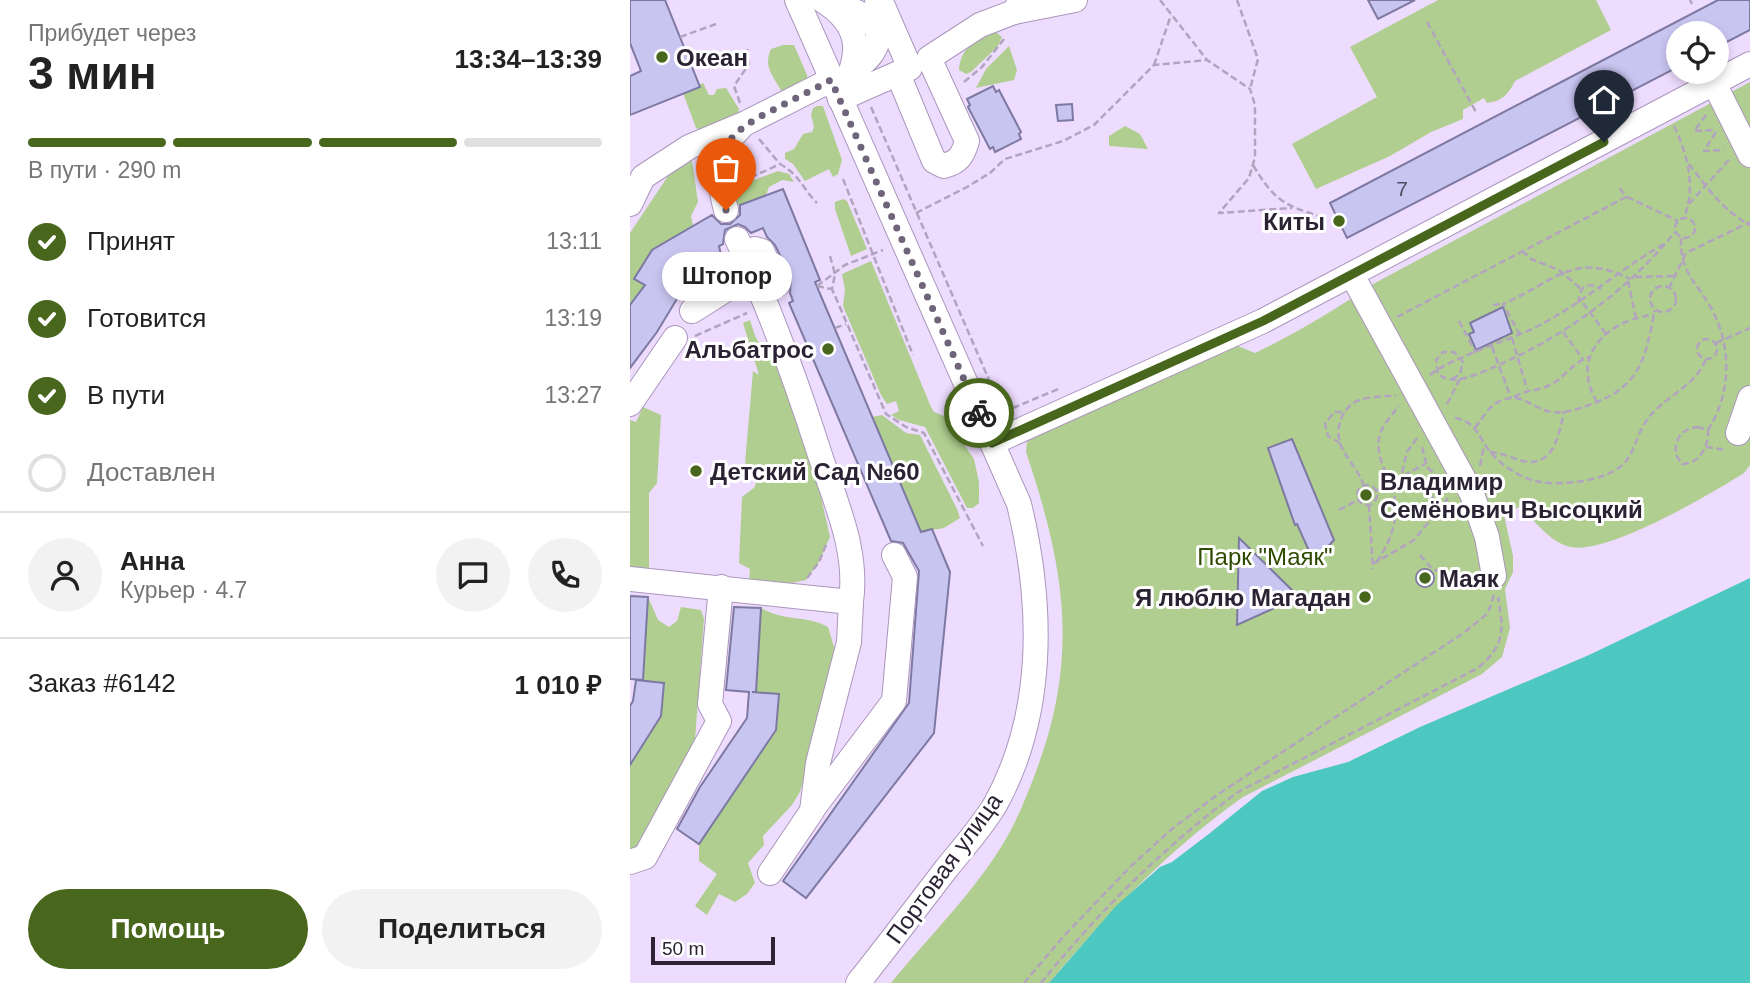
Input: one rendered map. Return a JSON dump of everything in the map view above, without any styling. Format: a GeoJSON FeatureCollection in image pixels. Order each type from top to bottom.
{"type":"FeatureCollection","features":[{"type":"Feature","properties":{"kind":"street","name":"Портовая улица"},"geometry":{"type":"LineString","coordinates":[[797,0],[847,85],[1019,504],[1029,543],[1036,663],[1027,725],[1013,769],[994,807],[972,838],[858,983]]}},
{"type":"Feature","properties":{"kind":"street"},"geometry":{"type":"LineString","coordinates":[[877,0],[882,4],[912,67],[934,161],[944,166],[960,158],[967,141],[947,96],[912,67]]}},
{"type":"Feature","properties":{"kind":"street"},"geometry":{"type":"LineString","coordinates":[[630,204],[636,177],[689,147],[847,85],[912,67],[980,25],[1018,6],[1075,0]]}},
{"type":"Feature","properties":{"kind":"street"},"geometry":{"type":"LineString","coordinates":[[826,2],[841,15],[855,40],[857,59],[847,85]]}},
{"type":"Feature","properties":{"kind":"street"},"geometry":{"type":"LineString","coordinates":[[1729,75],[1750,64]]}},
{"type":"Feature","properties":{"kind":"street"},"geometry":{"type":"LineString","coordinates":[[992,443],[1218,343],[1712,84]]}},
{"type":"Feature","properties":{"kind":"street"},"geometry":{"type":"LineString","coordinates":[[1714,84],[1740,152]]}},
{"type":"Feature","properties":{"kind":"street"},"geometry":{"type":"LineString","coordinates":[[724,199],[720,169],[725,147],[746,123]]}},
{"type":"Feature","properties":{"kind":"street"},"geometry":{"type":"LineString","coordinates":[[692,311],[755,249],[762,251],[778,284]]}},
{"type":"Feature","properties":{"kind":"street"},"geometry":{"type":"LineString","coordinates":[[745,256],[792,368],[853,559],[849,642],[818,764],[812,811]]}},
{"type":"Feature","properties":{"kind":"street"},"geometry":{"type":"LineString","coordinates":[[1352,275],[1472,494],[1487,537],[1495,581]]}},
{"type":"Feature","properties":{"kind":"street"},"geometry":{"type":"LineString","coordinates":[[630,404],[671,344]]}},
{"type":"Feature","properties":{"kind":"street"},"geometry":{"type":"LineString","coordinates":[[1738,433],[1750,398]]}},
{"type":"Feature","properties":{"kind":"street"},"geometry":{"type":"LineString","coordinates":[[770,873],[812,811],[894,701],[905,577],[894,555]]}},
{"type":"Feature","properties":{"kind":"street"},"geometry":{"type":"LineString","coordinates":[[630,579],[851,602]]}},
{"type":"Feature","properties":{"kind":"street"},"geometry":{"type":"LineString","coordinates":[[630,862],[645,857],[719,721],[710,704],[721,587]]}},
{"type":"Feature","properties":{"kind":"path"},"geometry":{"type":"LineString","coordinates":[[1160,0],[1207,60],[1250,89]]}},
{"type":"Feature","properties":{"kind":"path"},"geometry":{"type":"LineString","coordinates":[[1237,0],[1258,59],[1250,89],[1255,105],[1253,165],[1249,178],[1219,213],[1292,208]]}},
{"type":"Feature","properties":{"kind":"path"},"geometry":{"type":"LineString","coordinates":[[947,96],[982,67],[1002,44],[1018,6]]}},
{"type":"Feature","properties":{"kind":"path"},"geometry":{"type":"LineString","coordinates":[[916,214],[979,180],[1005,159],[1063,141],[1094,125],[1154,65],[1171,13]]}},
{"type":"Feature","properties":{"kind":"path"},"geometry":{"type":"LineString","coordinates":[[1427,22],[1477,114]]}},
{"type":"Feature","properties":{"kind":"path"},"geometry":{"type":"LineString","coordinates":[[680,37],[716,23]]}},
{"type":"Feature","properties":{"kind":"path"},"geometry":{"type":"LineString","coordinates":[[747,47],[749,64],[734,86],[746,123],[780,164],[796,173],[805,191],[817,203]]}},
{"type":"Feature","properties":{"kind":"path"},"geometry":{"type":"LineString","coordinates":[[1154,65],[1207,60]]}},
{"type":"Feature","properties":{"kind":"path"},"geometry":{"type":"LineString","coordinates":[[847,85],[916,214],[998,401]]}},
{"type":"Feature","properties":{"kind":"path"},"geometry":{"type":"LineString","coordinates":[[1695,111],[1708,111],[1694,131],[1717,130],[1704,151],[1740,152]]}},
{"type":"Feature","properties":{"kind":"path"},"geometry":{"type":"LineString","coordinates":[[1671,120],[1688,163],[1729,212],[1749,223]]}},
{"type":"Feature","properties":{"kind":"path"},"geometry":{"type":"LineString","coordinates":[[1684,218],[1689,204],[1705,184],[1740,152]]}},
{"type":"Feature","properties":{"kind":"path"},"geometry":{"type":"LineString","coordinates":[[1688,163],[1689,204]]}},
{"type":"Feature","properties":{"kind":"path"},"geometry":{"type":"LineString","coordinates":[[724,199],[780,164]]}},
{"type":"Feature","properties":{"kind":"path"},"geometry":{"type":"LineString","coordinates":[[1253,165],[1265,185],[1286,206],[1322,216]]}},
{"type":"Feature","properties":{"kind":"path"},"geometry":{"type":"LineString","coordinates":[[843,179],[913,355]]}},
{"type":"Feature","properties":{"kind":"path"},"geometry":{"type":"LineString","coordinates":[[1618,186],[1626,197],[1678,221]]}},
{"type":"Feature","properties":{"kind":"path"},"geometry":{"type":"LineString","coordinates":[[1389,321],[1626,197]]}},
{"type":"Feature","properties":{"kind":"path"},"geometry":{"type":"LineString","coordinates":[[1452,379],[1462,371],[1462,359],[1454,352],[1443,352],[1436,360],[1436,370],[1443,378],[1452,379],[1460,379],[1518,356],[1563,332],[1591,313],[1667,243],[1675,232],[1678,221],[1684,218],[1691,220],[1695,229],[1690,237],[1681,238]]}},
{"type":"Feature","properties":{"kind":"path"},"geometry":{"type":"LineString","coordinates":[[1668,288],[1681,258],[1693,248],[1749,223]]}},
{"type":"Feature","properties":{"kind":"path"},"geometry":{"type":"LineString","coordinates":[[1675,232],[1681,238],[1684,268],[1716,317],[1723,339],[1727,367],[1719,411],[1708,430],[1707,445],[1689,464],[1678,460],[1675,446],[1681,434],[1693,428],[1708,430]]}},
{"type":"Feature","properties":{"kind":"path"},"geometry":{"type":"LineString","coordinates":[[1428,377],[1436,370],[1520,335],[1581,303],[1667,243]]}},
{"type":"Feature","properties":{"kind":"path"},"geometry":{"type":"LineString","coordinates":[[1522,251],[1531,259],[1554,268],[1581,289]]}},
{"type":"Feature","properties":{"kind":"path"},"geometry":{"type":"LineString","coordinates":[[832,289],[817,286],[845,265],[872,254]]}},
{"type":"Feature","properties":{"kind":"path"},"geometry":{"type":"LineString","coordinates":[[830,256],[835,274],[832,289],[886,414],[906,427],[924,433],[983,546]]}},
{"type":"Feature","properties":{"kind":"path"},"geometry":{"type":"LineString","coordinates":[[1493,305],[1503,304],[1562,274],[1589,266],[1630,279],[1674,276]]}},
{"type":"Feature","properties":{"kind":"path"},"geometry":{"type":"LineString","coordinates":[[1630,279],[1636,318]]}},
{"type":"Feature","properties":{"kind":"path"},"geometry":{"type":"LineString","coordinates":[[1581,289],[1589,285],[1601,289]]}},
{"type":"Feature","properties":{"kind":"path"},"geometry":{"type":"LineString","coordinates":[[1492,347],[1512,398],[1550,412],[1564,411],[1617,393],[1637,372],[1643,361],[1654,316],[1655,310],[1650,301],[1651,292],[1658,287],[1668,288],[1675,295],[1673,307],[1665,312],[1655,310]]}},
{"type":"Feature","properties":{"kind":"path"},"geometry":{"type":"LineString","coordinates":[[1581,289],[1581,303],[1606,334]]}},
{"type":"Feature","properties":{"kind":"path"},"geometry":{"type":"LineString","coordinates":[[1503,304],[1520,335]]}},
{"type":"Feature","properties":{"kind":"path"},"geometry":{"type":"LineString","coordinates":[[671,344],[751,311]]}},
{"type":"Feature","properties":{"kind":"path"},"geometry":{"type":"LineString","coordinates":[[1597,402],[1587,375],[1590,357],[1597,342],[1612,328],[1636,318],[1654,316]]}},
{"type":"Feature","properties":{"kind":"path"},"geometry":{"type":"LineString","coordinates":[[1460,321],[1476,354]]}},
{"type":"Feature","properties":{"kind":"path"},"geometry":{"type":"LineString","coordinates":[[835,328],[846,324]]}},
{"type":"Feature","properties":{"kind":"path"},"geometry":{"type":"LineString","coordinates":[[1716,343],[1750,328]]}},
{"type":"Feature","properties":{"kind":"path"},"geometry":{"type":"LineString","coordinates":[[1563,332],[1583,359]]}},
{"type":"Feature","properties":{"kind":"path"},"geometry":{"type":"LineString","coordinates":[[1512,338],[1527,390]]}},
{"type":"Feature","properties":{"kind":"path"},"geometry":{"type":"LineString","coordinates":[[1706,359],[1699,354],[1698,344],[1707,338],[1716,343]]}},
{"type":"Feature","properties":{"kind":"path"},"geometry":{"type":"LineString","coordinates":[[1447,418],[1462,419],[1475,428],[1490,452],[1517,474],[1534,481],[1566,482],[1602,476],[1626,461],[1643,425],[1655,409],[1695,377],[1706,359],[1717,352],[1716,343]]}},
{"type":"Feature","properties":{"kind":"path"},"geometry":{"type":"LineString","coordinates":[[1475,428],[1494,404],[1527,390],[1548,386],[1583,359],[1590,357]]}},
{"type":"Feature","properties":{"kind":"path"},"geometry":{"type":"LineString","coordinates":[[1446,408],[1460,379]]}},
{"type":"Feature","properties":{"kind":"path"},"geometry":{"type":"LineString","coordinates":[[1364,486],[1359,471],[1340,443],[1338,432],[1346,412],[1362,400],[1403,396],[1379,437],[1380,456],[1391,483],[1395,505],[1395,526],[1373,569]]}},
{"type":"Feature","properties":{"kind":"path"},"geometry":{"type":"LineString","coordinates":[[1490,452],[1524,461],[1540,460],[1553,449],[1564,411]]}},
{"type":"Feature","properties":{"kind":"path"},"geometry":{"type":"LineString","coordinates":[[1340,443],[1328,436],[1325,424],[1334,412],[1346,412]]}},
{"type":"Feature","properties":{"kind":"path"},"geometry":{"type":"LineString","coordinates":[[1401,477],[1408,452],[1420,433]]}},
{"type":"Feature","properties":{"kind":"path"},"geometry":{"type":"LineString","coordinates":[[1476,470],[1483,459],[1484,445]]}},
{"type":"Feature","properties":{"kind":"path"},"geometry":{"type":"LineString","coordinates":[[1376,491],[1425,464]]}},
{"type":"Feature","properties":{"kind":"path"},"geometry":{"type":"LineString","coordinates":[[1375,563],[1414,540],[1454,486],[1446,489],[1424,486],[1401,477]]}},
{"type":"Feature","properties":{"kind":"path"},"geometry":{"type":"LineString","coordinates":[[1364,486],[1370,486],[1376,491],[1376,499],[1369,505],[1363,505],[1358,500],[1358,490],[1364,486]]}},
{"type":"Feature","properties":{"kind":"path"},"geometry":{"type":"LineString","coordinates":[[1424,486],[1440,508]]}},
{"type":"Feature","properties":{"kind":"path"},"geometry":{"type":"LineString","coordinates":[[1339,510],[1358,500]]}},
{"type":"Feature","properties":{"kind":"path"},"geometry":{"type":"LineString","coordinates":[[1369,505],[1375,563]]}},
{"type":"Feature","properties":{"kind":"path"},"geometry":{"type":"LineString","coordinates":[[779,594],[806,580],[819,562],[839,512]]}},
{"type":"Feature","properties":{"kind":"path"},"geometry":{"type":"LineString","coordinates":[[1420,555],[1432,569],[1443,573],[1495,581]]}},
{"type":"Feature","properties":{"kind":"path"},"geometry":{"type":"LineString","coordinates":[[1024,983],[1063,937],[1130,867],[1173,828],[1220,793],[1473,626],[1491,608],[1495,581]]}},
{"type":"Feature","properties":{"kind":"path"},"geometry":{"type":"LineString","coordinates":[[1041,983],[1104,908],[1211,812],[1238,792],[1478,668],[1496,651],[1502,632],[1495,581]]}},
{"type":"Feature","properties":{"kind":"green space"},"geometry":{"type":"Polygon","coordinates":[[[1438,0],[1596,0],[1611,30],[1515,81],[1501,99],[1487,103],[1484,98],[1463,110],[1463,119],[1316,189],[1292,144],[1377,97],[1350,47],[1438,0]]]}},
{"type":"Feature","properties":{"kind":"green space"},"geometry":{"type":"Polygon","coordinates":[[[993,30],[1002,37],[998,46],[971,72],[966,74],[959,70],[966,51],[993,30]]]}},
{"type":"Feature","properties":{"kind":"green space"},"geometry":{"type":"Polygon","coordinates":[[[794,45],[807,75],[808,86],[784,96],[768,62],[771,49],[794,45]]]}},
{"type":"Feature","properties":{"kind":"green space"},"geometry":{"type":"Polygon","coordinates":[[[1009,46],[1017,70],[1014,80],[976,88],[986,69],[1009,46]]]}},
{"type":"Feature","properties":{"kind":"green space","name":"Парк \"Маяк\""},"geometry":{"type":"Polygon","coordinates":[[[1750,82],[1750,465],[1744,473],[1659,521],[1609,542],[1587,547],[1571,547],[1557,541],[1543,531],[1521,506],[1504,515],[1513,556],[1513,572],[1505,589],[1510,628],[1502,657],[1482,674],[1243,797],[1190,838],[1140,884],[1049,983],[891,983],[995,857],[1022,806],[1049,731],[1058,691],[1062,613],[1058,574],[1050,535],[1026,452],[1027,442],[1034,436],[1227,348],[1238,346],[1255,353],[1316,320],[1375,283],[1750,82]]]}},
{"type":"Feature","properties":{"kind":"green space"},"geometry":{"type":"Polygon","coordinates":[[[703,83],[709,95],[714,95],[717,89],[726,88],[739,109],[738,114],[700,130],[696,128],[683,93],[703,83]]]}},
{"type":"Feature","properties":{"kind":"green space"},"geometry":{"type":"Polygon","coordinates":[[[823,106],[842,160],[838,174],[833,177],[829,169],[805,181],[793,164],[785,159],[785,153],[794,149],[803,134],[812,132],[814,127],[811,115],[813,108],[823,106]]]}},
{"type":"Feature","properties":{"kind":"green space"},"geometry":{"type":"Polygon","coordinates":[[[1125,126],[1140,134],[1148,149],[1109,146],[1109,136],[1125,126]]]}},
{"type":"Feature","properties":{"kind":"green space"},"geometry":{"type":"Polygon","coordinates":[[[692,161],[698,202],[691,216],[693,225],[652,250],[635,279],[645,285],[630,305],[630,233],[674,167],[692,161]]]}},
{"type":"Feature","properties":{"kind":"green space"},"geometry":{"type":"Polygon","coordinates":[[[778,171],[789,174],[794,182],[782,180],[769,187],[766,195],[736,206],[733,193],[736,187],[778,171]]]}},
{"type":"Feature","properties":{"kind":"green space"},"geometry":{"type":"Polygon","coordinates":[[[843,199],[847,201],[867,249],[851,256],[835,209],[835,202],[843,199]]]}},
{"type":"Feature","properties":{"kind":"green space"},"geometry":{"type":"Polygon","coordinates":[[[871,261],[931,407],[934,412],[944,416],[974,459],[979,482],[979,503],[973,508],[967,508],[925,427],[891,415],[899,411],[896,401],[887,404],[881,395],[843,306],[845,290],[842,274],[871,261]]]}},
{"type":"Feature","properties":{"kind":"green space"},"geometry":{"type":"Polygon","coordinates":[[[750,320],[762,347],[777,357],[821,497],[830,537],[819,562],[806,580],[787,584],[749,580],[750,569],[739,563],[742,497],[755,487],[757,475],[745,463],[753,371],[759,375],[743,323],[750,320]]]}},
{"type":"Feature","properties":{"kind":"green space"},"geometry":{"type":"Polygon","coordinates":[[[643,407],[661,415],[657,483],[649,493],[649,569],[630,568],[630,420],[636,422],[643,407]]]}},
{"type":"Feature","properties":{"kind":"green space"},"geometry":{"type":"Polygon","coordinates":[[[882,415],[906,433],[920,435],[960,518],[944,528],[921,532],[872,417],[882,415]]]}},
{"type":"Feature","properties":{"kind":"green space"},"geometry":{"type":"Polygon","coordinates":[[[648,597],[658,620],[669,627],[677,621],[681,607],[701,610],[704,619],[695,740],[640,851],[630,855],[630,765],[661,716],[664,683],[643,680],[648,597]]]}},
{"type":"Feature","properties":{"kind":"green space"},"geometry":{"type":"Polygon","coordinates":[[[761,608],[828,627],[837,657],[800,792],[792,805],[763,836],[764,845],[748,863],[755,883],[747,894],[735,902],[719,894],[707,915],[695,906],[717,874],[699,861],[699,844],[776,730],[779,694],[756,692],[761,608]]]}},
{"type":"Feature","properties":{"kind":"shaded area"},"geometry":{"type":"Polygon","coordinates":[[[1750,578],[1750,983],[1049,983],[1116,906],[1160,867],[1172,862],[1262,791],[1293,777],[1348,762],[1420,727],[1589,655],[1750,578]]]}},
{"type":"Feature","properties":{"kind":"building","name":"Океан"},"geometry":{"type":"Polygon","coordinates":[[[630,0],[665,0],[700,87],[630,115],[630,76],[641,71],[630,43],[630,0]]]}},
{"type":"Feature","properties":{"kind":"building"},"geometry":{"type":"Polygon","coordinates":[[[1368,0],[1415,0],[1378,19],[1368,0]]]}},
{"type":"Feature","properties":{"kind":"building"},"geometry":{"type":"Polygon","coordinates":[[[1718,0],[1750,0],[1750,30],[1729,41],[1729,21],[1678,21],[1718,0]]]}},
{"type":"Feature","properties":{"kind":"building"},"geometry":{"type":"Polygon","coordinates":[[[1666,27],[1666,73],[1347,238],[1330,203],[1666,27]]]}},
{"type":"Feature","properties":{"kind":"building"},"geometry":{"type":"Polygon","coordinates":[[[993,86],[996,92],[999,90],[1021,132],[1021,139],[995,152],[993,147],[990,149],[968,107],[970,105],[967,99],[993,86]]]}},
{"type":"Feature","properties":{"kind":"building"},"geometry":{"type":"Polygon","coordinates":[[[1072,104],[1073,120],[1058,121],[1056,105],[1072,104]]]}},
{"type":"Feature","properties":{"kind":"building"},"geometry":{"type":"Polygon","coordinates":[[[783,189],[820,280],[815,282],[921,532],[932,529],[950,572],[934,733],[806,898],[783,881],[909,703],[919,571],[903,543],[891,541],[789,303],[793,301],[790,293],[791,278],[775,245],[763,228],[751,233],[738,224],[725,230],[723,244],[719,246],[724,269],[684,287],[657,332],[630,368],[630,305],[645,285],[634,279],[652,250],[712,215],[721,224],[730,224],[740,215],[740,205],[783,189]]]}},
{"type":"Feature","properties":{"kind":"building"},"geometry":{"type":"Polygon","coordinates":[[[1503,307],[1512,333],[1476,350],[1469,334],[1474,332],[1470,323],[1503,307]]]}},
{"type":"Feature","properties":{"kind":"building"},"geometry":{"type":"Polygon","coordinates":[[[1292,439],[1334,540],[1314,562],[1297,524],[1295,525],[1268,448],[1292,439]]]}},
{"type":"Feature","properties":{"kind":"building"},"geometry":{"type":"Polygon","coordinates":[[[1239,538],[1299,597],[1237,625],[1239,538]]]}},
{"type":"Feature","properties":{"kind":"building","name":"Маяк"},"geometry":{"type":"Polygon","coordinates":[[[1425,569],[1431,572],[1434,578],[1431,584],[1425,587],[1419,584],[1416,578],[1419,572],[1425,569]]]}},
{"type":"Feature","properties":{"kind":"building"},"geometry":{"type":"Polygon","coordinates":[[[630,596],[648,597],[643,680],[630,679],[630,596]]]}},
{"type":"Feature","properties":{"kind":"building"},"geometry":{"type":"Polygon","coordinates":[[[734,607],[761,608],[756,692],[752,692],[779,694],[776,730],[699,844],[677,829],[700,787],[747,718],[749,692],[726,690],[734,607]]]}},
{"type":"Feature","properties":{"kind":"building"},"geometry":{"type":"Polygon","coordinates":[[[636,680],[664,683],[661,716],[630,765],[630,706],[636,680]]]}},
{"type":"Feature","properties":{"kind":"way so far"},"geometry":{"type":"LineString","coordinates":[[726,210],[720,169],[725,147],[731,137],[746,123],[831,80],[979,413]]}},
{"type":"Feature","properties":{"kind":"place","name":"Океан"},"geometry":{"type":"Point","coordinates":[662,57]}},
{"type":"Feature","properties":{"kind":"place","name":"Штопор"},"geometry":{"type":"Point","coordinates":[726,210]}},
{"type":"Feature","properties":{"kind":"place","name":"Киты"},"geometry":{"type":"Point","coordinates":[1339,221]}},
{"type":"Feature","properties":{"kind":"place","name":"Альбатрос"},"geometry":{"type":"Point","coordinates":[828,349]}},
{"type":"Feature","properties":{"kind":"place","name":"Детский Сад №60"},"geometry":{"type":"Point","coordinates":[696,471]}},
{"type":"Feature","properties":{"kind":"place","name":"Владимир Семёнович Высоцкий"},"geometry":{"type":"Point","coordinates":[1366,495]}},
{"type":"Feature","properties":{"kind":"place","name":"Маяк"},"geometry":{"type":"Point","coordinates":[1425,578]}},
{"type":"Feature","properties":{"kind":"place","name":"Я люблю Магадан"},"geometry":{"type":"Point","coordinates":[1365,597]}},
{"type":"Feature","properties":{"kind":"route"},"geometry":{"type":"LineString","coordinates":[[979,413],[992,443],[1263,321],[1604,142]]}}]}
